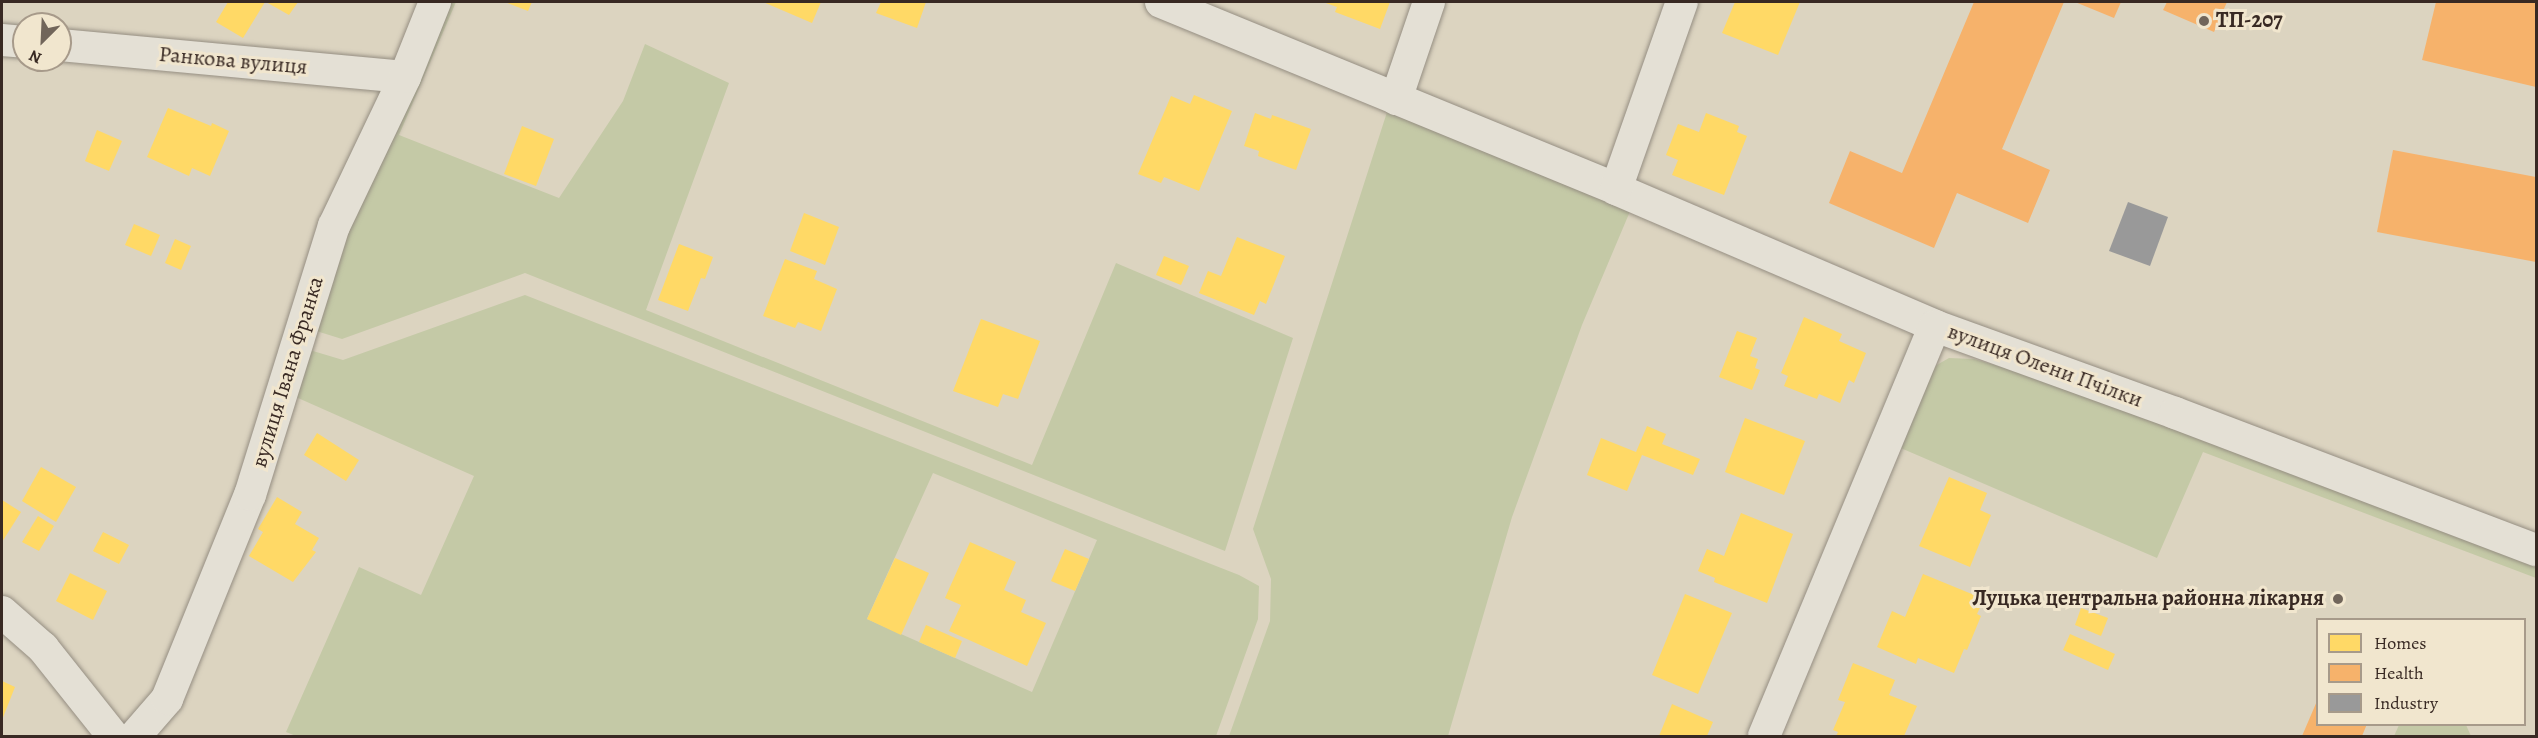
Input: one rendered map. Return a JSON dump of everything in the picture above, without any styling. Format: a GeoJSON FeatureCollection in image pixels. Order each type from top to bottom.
{"type":"FeatureCollection","features":[{"type":"Feature","properties":{"kind":"street","name":"вулиця Івана Франка"},"geometry":{"type":"LineString","coordinates":[[135,736],[167,699],[250,495],[334,226],[405,77],[435,2]]}},
{"type":"Feature","properties":{"kind":"street"},"geometry":{"type":"LineString","coordinates":[[1161,2],[1616,189],[1935,326]]}},
{"type":"Feature","properties":{"kind":"street"},"geometry":{"type":"LineString","coordinates":[[1396,99],[1429,2]]}},
{"type":"Feature","properties":{"kind":"street"},"geometry":{"type":"LineString","coordinates":[[1616,189],[1682,2]]}},
{"type":"Feature","properties":{"kind":"street","name":"Ранкова вулиця"},"geometry":{"type":"LineString","coordinates":[[72,46],[405,77]]}},
{"type":"Feature","properties":{"kind":"street","name":"вулиця Олени Пчілки"},"geometry":{"type":"LineString","coordinates":[[1764,736],[1935,326],[2175,413],[2536,550]]}},
{"type":"Feature","properties":{"kind":"street"},"geometry":{"type":"LineString","coordinates":[[2,612],[43,648],[113,736]]}},
{"type":"Feature","properties":{"kind":"green space"},"geometry":{"type":"Polygon","coordinates":[[[448,2],[456,2],[399,135],[559,198],[623,101],[645,44],[729,83],[646,310],[1032,465],[1116,263],[1293,338],[1225,551],[525,273],[342,339],[310,329],[341,228],[448,2]]]}},
{"type":"Feature","properties":{"kind":"green space"},"geometry":{"type":"Polygon","coordinates":[[[1388,109],[1631,209],[1582,325],[1512,517],[1448,736],[1229,736],[1270,621],[1271,579],[1253,529],[1388,109]]]}},
{"type":"Feature","properties":{"kind":"green space"},"geometry":{"type":"Polygon","coordinates":[[[525,295],[1239,575],[1259,586],[1258,619],[1216,736],[296,736],[286,732],[359,567],[421,595],[474,476],[289,394],[303,348],[343,360],[525,295]],[[933,473],[867,619],[1032,692],[1097,540],[933,473]]]}},
{"type":"Feature","properties":{"kind":"green space"},"geometry":{"type":"Polygon","coordinates":[[[1949,358],[1974,359],[2074,388],[2536,560],[2536,578],[2203,452],[2157,558],[1896,446],[1935,366],[1949,358]]]}},
{"type":"Feature","properties":{"kind":"green space"},"geometry":{"type":"Polygon","coordinates":[[[2399,726],[2466,726],[2471,736],[2394,736],[2399,726]]]}},
{"type":"Feature","properties":{"kind":"building: Homes"},"geometry":{"type":"Polygon","coordinates":[[[228,2],[265,2],[243,38],[216,22],[228,2]]]}},
{"type":"Feature","properties":{"kind":"building: Homes"},"geometry":{"type":"Polygon","coordinates":[[[266,2],[298,2],[289,15],[266,2]]]}},
{"type":"Feature","properties":{"kind":"building: Homes"},"geometry":{"type":"Polygon","coordinates":[[[505,2],[532,2],[528,11],[505,2]]]}},
{"type":"Feature","properties":{"kind":"building: Homes"},"geometry":{"type":"Polygon","coordinates":[[[763,2],[821,2],[812,23],[763,2]]]}},
{"type":"Feature","properties":{"kind":"building: Homes"},"geometry":{"type":"Polygon","coordinates":[[[881,2],[926,2],[917,28],[876,13],[881,2]]]}},
{"type":"Feature","properties":{"kind":"building: Homes"},"geometry":{"type":"Polygon","coordinates":[[[1323,2],[1390,2],[1380,29],[1335,12],[1337,7],[1323,2]]]}},
{"type":"Feature","properties":{"kind":"building: Homes"},"geometry":{"type":"Polygon","coordinates":[[[1735,2],[1800,2],[1778,55],[1722,33],[1735,2]]]}},
{"type":"Feature","properties":{"kind":"building: Homes"},"geometry":{"type":"Polygon","coordinates":[[[1194,95],[1232,111],[1199,191],[1164,177],[1161,183],[1138,174],[1171,96],[1190,104],[1194,95]]]}},
{"type":"Feature","properties":{"kind":"building: Homes"},"geometry":{"type":"Polygon","coordinates":[[[168,108],[229,131],[210,176],[192,168],[189,176],[147,157],[168,108]]]}},
{"type":"Feature","properties":{"kind":"building: Homes"},"geometry":{"type":"Polygon","coordinates":[[[1255,113],[1271,119],[1272,115],[1311,129],[1296,170],[1258,156],[1259,151],[1244,146],[1255,113]]]}},
{"type":"Feature","properties":{"kind":"building: Homes"},"geometry":{"type":"Polygon","coordinates":[[[1706,113],[1739,126],[1737,132],[1747,136],[1724,195],[1672,175],[1678,160],[1666,155],[1678,124],[1699,132],[1706,113]]]}},
{"type":"Feature","properties":{"kind":"building: Homes"},"geometry":{"type":"Polygon","coordinates":[[[522,126],[554,139],[536,186],[504,174],[522,126]]]}},
{"type":"Feature","properties":{"kind":"building: Homes"},"geometry":{"type":"Polygon","coordinates":[[[97,130],[122,141],[109,171],[85,161],[97,130]]]}},
{"type":"Feature","properties":{"kind":"building: Homes"},"geometry":{"type":"Polygon","coordinates":[[[804,213],[839,227],[825,265],[790,251],[804,213]]]}},
{"type":"Feature","properties":{"kind":"building: Homes"},"geometry":{"type":"Polygon","coordinates":[[[134,224],[160,235],[151,256],[125,245],[134,224]]]}},
{"type":"Feature","properties":{"kind":"building: Homes"},"geometry":{"type":"Polygon","coordinates":[[[1237,237],[1285,256],[1266,304],[1260,301],[1254,315],[1199,293],[1208,271],[1221,276],[1237,237]]]}},
{"type":"Feature","properties":{"kind":"building: Homes"},"geometry":{"type":"Polygon","coordinates":[[[175,239],[191,246],[181,270],[165,263],[175,239]]]}},
{"type":"Feature","properties":{"kind":"building: Homes"},"geometry":{"type":"Polygon","coordinates":[[[679,244],[713,257],[705,279],[701,278],[688,311],[658,300],[679,244]]]}},
{"type":"Feature","properties":{"kind":"building: Homes"},"geometry":{"type":"Polygon","coordinates":[[[1164,256],[1189,266],[1181,285],[1156,275],[1164,256]]]}},
{"type":"Feature","properties":{"kind":"building: Homes"},"geometry":{"type":"Polygon","coordinates":[[[785,259],[817,271],[814,279],[837,289],[821,331],[798,322],[795,328],[763,316],[785,259]]]}},
{"type":"Feature","properties":{"kind":"building: Homes"},"geometry":{"type":"Polygon","coordinates":[[[1804,317],[1842,334],[1839,341],[1866,353],[1854,383],[1849,380],[1840,403],[1819,394],[1817,399],[1784,386],[1788,376],[1781,373],[1804,317]]]}},
{"type":"Feature","properties":{"kind":"building: Homes"},"geometry":{"type":"Polygon","coordinates":[[[981,319],[1040,341],[1018,399],[1003,394],[998,407],[953,391],[981,319]]]}},
{"type":"Feature","properties":{"kind":"building: Homes"},"geometry":{"type":"Polygon","coordinates":[[[1737,331],[1757,338],[1750,356],[1758,359],[1755,368],[1760,370],[1752,390],[1719,377],[1737,331]]]}},
{"type":"Feature","properties":{"kind":"building: Homes"},"geometry":{"type":"Polygon","coordinates":[[[1745,418],[1805,441],[1784,495],[1725,472],[1745,418]]]}},
{"type":"Feature","properties":{"kind":"building: Homes"},"geometry":{"type":"Polygon","coordinates":[[[1647,426],[1666,434],[1662,444],[1700,459],[1693,475],[1642,455],[1627,491],[1587,475],[1601,438],[1636,452],[1647,426]]]}},
{"type":"Feature","properties":{"kind":"building: Homes"},"geometry":{"type":"Polygon","coordinates":[[[317,433],[359,460],[346,481],[304,455],[317,433]]]}},
{"type":"Feature","properties":{"kind":"building: Homes"},"geometry":{"type":"Polygon","coordinates":[[[41,467],[76,487],[56,522],[22,501],[41,467]]]}},
{"type":"Feature","properties":{"kind":"building: Homes"},"geometry":{"type":"Polygon","coordinates":[[[1949,477],[1987,493],[1980,510],[1991,515],[1970,567],[1919,546],[1949,477]]]}},
{"type":"Feature","properties":{"kind":"building: Homes"},"geometry":{"type":"Polygon","coordinates":[[[277,497],[302,512],[295,524],[319,538],[312,550],[316,552],[293,582],[249,556],[263,532],[258,529],[277,497]]]}},
{"type":"Feature","properties":{"kind":"building: Homes"},"geometry":{"type":"Polygon","coordinates":[[[2,500],[21,512],[2,542],[2,500]]]}},
{"type":"Feature","properties":{"kind":"building: Homes"},"geometry":{"type":"Polygon","coordinates":[[[1741,513],[1793,534],[1767,603],[1714,582],[1715,578],[1698,571],[1707,549],[1724,556],[1741,513]]]}},
{"type":"Feature","properties":{"kind":"building: Homes"},"geometry":{"type":"Polygon","coordinates":[[[38,516],[54,526],[39,551],[22,542],[38,516]]]}},
{"type":"Feature","properties":{"kind":"building: Homes"},"geometry":{"type":"Polygon","coordinates":[[[103,532],[129,545],[119,564],[93,551],[103,532]]]}},
{"type":"Feature","properties":{"kind":"building: Homes"},"geometry":{"type":"Polygon","coordinates":[[[970,542],[1016,562],[1004,590],[1026,600],[1021,612],[1046,623],[1027,666],[949,631],[961,605],[945,598],[970,542]]]}},
{"type":"Feature","properties":{"kind":"building: Homes"},"geometry":{"type":"Polygon","coordinates":[[[1065,549],[1089,559],[1075,591],[1051,581],[1065,549]]]}},
{"type":"Feature","properties":{"kind":"building: Homes"},"geometry":{"type":"Polygon","coordinates":[[[895,558],[929,573],[901,635],[867,619],[895,558]]]}},
{"type":"Feature","properties":{"kind":"building: Homes"},"geometry":{"type":"Polygon","coordinates":[[[70,573],[107,591],[93,620],[56,601],[70,573]]]}},
{"type":"Feature","properties":{"kind":"building: Homes"},"geometry":{"type":"Polygon","coordinates":[[[1923,574],[1984,599],[1977,614],[1981,616],[1967,650],[1964,649],[1954,673],[1918,658],[1916,664],[1877,647],[1892,611],[1905,617],[1923,574]]]}},
{"type":"Feature","properties":{"kind":"building: Homes"},"geometry":{"type":"Polygon","coordinates":[[[1685,594],[1732,613],[1698,694],[1652,675],[1685,594]]]}},
{"type":"Feature","properties":{"kind":"building: Homes"},"geometry":{"type":"Polygon","coordinates":[[[2081,608],[2108,618],[2101,636],[2075,625],[2081,608]]]}},
{"type":"Feature","properties":{"kind":"building: Homes"},"geometry":{"type":"Polygon","coordinates":[[[926,625],[962,641],[955,658],[919,642],[926,625]]]}},
{"type":"Feature","properties":{"kind":"building: Homes"},"geometry":{"type":"Polygon","coordinates":[[[2070,634],[2115,654],[2108,670],[2063,650],[2070,634]]]}},
{"type":"Feature","properties":{"kind":"building: Homes"},"geometry":{"type":"Polygon","coordinates":[[[1853,663],[1895,680],[1889,695],[1917,706],[1904,736],[1836,736],[1838,732],[1833,730],[1845,702],[1838,700],[1853,663]]]}},
{"type":"Feature","properties":{"kind":"building: Homes"},"geometry":{"type":"Polygon","coordinates":[[[2,681],[15,687],[2,720],[2,681]]]}},
{"type":"Feature","properties":{"kind":"building: Homes"},"geometry":{"type":"Polygon","coordinates":[[[1672,704],[1713,722],[1707,736],[1659,736],[1672,704]]]}},
{"type":"Feature","properties":{"kind":"building: Health"},"geometry":{"type":"Polygon","coordinates":[[[1974,2],[2064,2],[2002,149],[2050,170],[2028,223],[1957,193],[1934,248],[1829,203],[1850,151],[1902,173],[1974,2]]]}},
{"type":"Feature","properties":{"kind":"building: Health"},"geometry":{"type":"Polygon","coordinates":[[[2075,2],[2121,2],[2114,18],[2075,2]]]}},
{"type":"Feature","properties":{"kind":"building: Health","name":"ТП-207"},"geometry":{"type":"Polygon","coordinates":[[[2167,2],[2227,2],[2214,32],[2163,10],[2167,2]]]}},
{"type":"Feature","properties":{"kind":"building: Health"},"geometry":{"type":"Polygon","coordinates":[[[2436,2],[2536,3],[2536,87],[2422,60],[2436,2]]]}},
{"type":"Feature","properties":{"kind":"building: Health"},"geometry":{"type":"Polygon","coordinates":[[[2393,150],[2536,177],[2536,262],[2377,232],[2393,150]]]}},
{"type":"Feature","properties":{"kind":"building: Health"},"geometry":{"type":"Polygon","coordinates":[[[2316,703],[2316,726],[2366,726],[2362,736],[2302,736],[2316,703]]]}},
{"type":"Feature","properties":{"kind":"building: Industry"},"geometry":{"type":"Polygon","coordinates":[[[2128,202],[2168,217],[2150,266],[2109,251],[2128,202]]]}},
{"type":"Feature","properties":{"kind":"place","name":"ТП-207"},"geometry":{"type":"Point","coordinates":[2204,21]}},
{"type":"Feature","properties":{"kind":"place","name":"Луцька центральна районна лікарня"},"geometry":{"type":"Point","coordinates":[2338,599]}}]}
